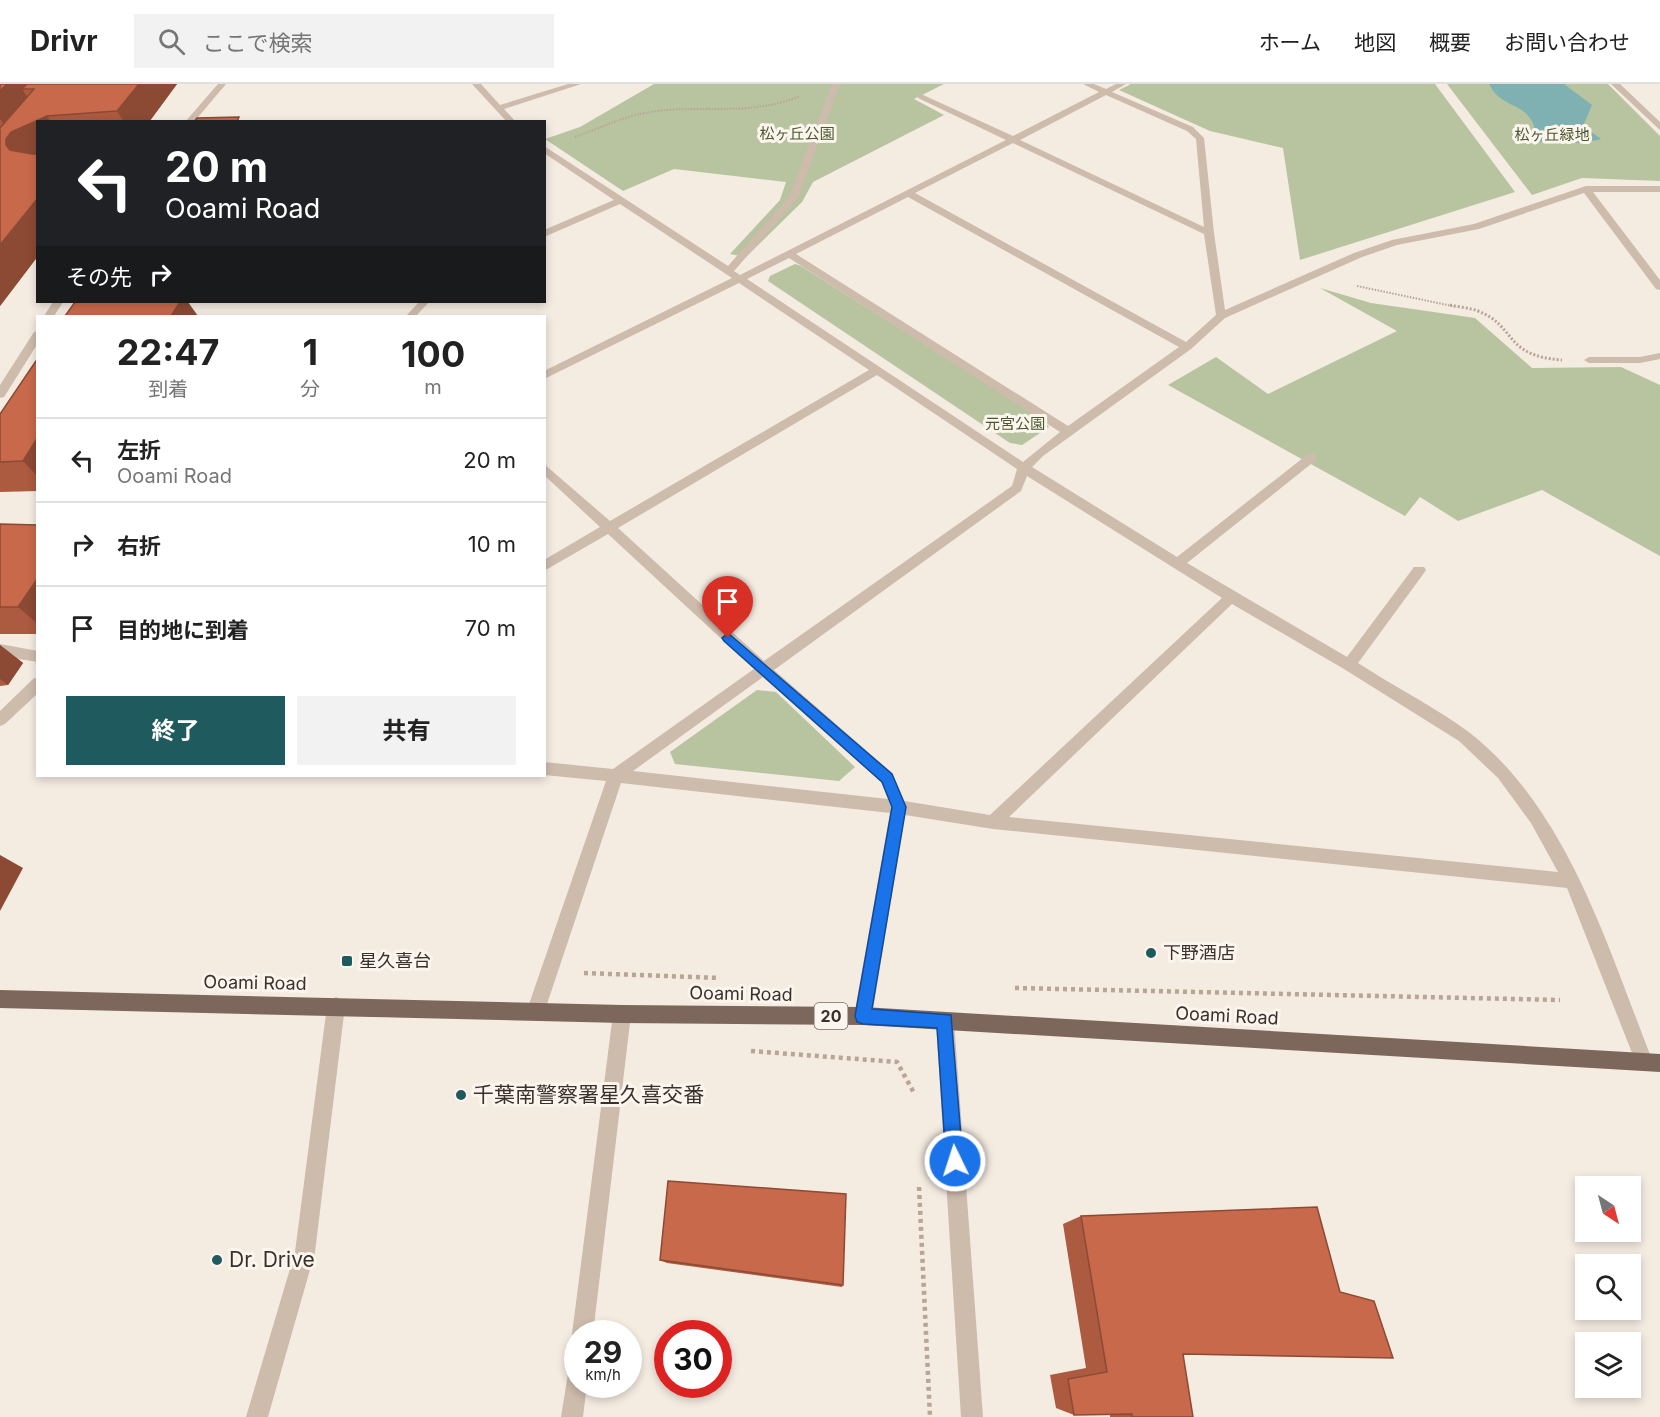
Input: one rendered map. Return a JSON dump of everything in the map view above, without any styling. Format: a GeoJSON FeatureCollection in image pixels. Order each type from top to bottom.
{"type":"FeatureCollection","features":[{"type":"Feature","properties":{"kind":"main road","name":"Ooami Road"},"geometry":{"type":"LineString","coordinates":[[0,999],[536,1010],[622,1014],[863,1016],[1652,1063]]}},
{"type":"Feature","properties":{"kind":"street"},"geometry":{"type":"LineString","coordinates":[[191,120],[222,84]]}},
{"type":"Feature","properties":{"kind":"street"},"geometry":{"type":"LineString","coordinates":[[476,84],[510,120]]}},
{"type":"Feature","properties":{"kind":"street"},"geometry":{"type":"LineString","coordinates":[[499,108],[577,84]]}},
{"type":"Feature","properties":{"kind":"street"},"geometry":{"type":"LineString","coordinates":[[734,274],[793,198],[836,84]]}},
{"type":"Feature","properties":{"kind":"street"},"geometry":{"type":"LineString","coordinates":[[1086,84],[1190,129],[1200,138],[1209,233],[1221,316]]}},
{"type":"Feature","properties":{"kind":"street"},"geometry":{"type":"LineString","coordinates":[[546,375],[734,274],[789,254],[1122,84]]}},
{"type":"Feature","properties":{"kind":"street"},"geometry":{"type":"LineString","coordinates":[[1615,84],[1660,127]]}},
{"type":"Feature","properties":{"kind":"street"},"geometry":{"type":"LineString","coordinates":[[921,96],[1209,233]]}},
{"type":"Feature","properties":{"kind":"street"},"geometry":{"type":"LineString","coordinates":[[546,150],[1024,468],[1231,597],[1350,665],[1464,737],[1503,773],[1537,818],[1572,881],[1652,1063]]}},
{"type":"Feature","properties":{"kind":"street"},"geometry":{"type":"LineString","coordinates":[[536,1010],[616,775],[1017,488],[1024,468],[1039,453],[1187,347],[1221,316],[1395,242],[1476,227],[1586,189],[1660,189]]}},
{"type":"Feature","properties":{"kind":"street"},"geometry":{"type":"LineString","coordinates":[[1586,189],[1660,287]]}},
{"type":"Feature","properties":{"kind":"street"},"geometry":{"type":"LineString","coordinates":[[908,193],[1187,347]]}},
{"type":"Feature","properties":{"kind":"street"},"geometry":{"type":"LineString","coordinates":[[546,233],[621,200]]}},
{"type":"Feature","properties":{"kind":"street"},"geometry":{"type":"LineString","coordinates":[[789,254],[1069,432]]}},
{"type":"Feature","properties":{"kind":"street"},"geometry":{"type":"LineString","coordinates":[[412,315],[423,303]]}},
{"type":"Feature","properties":{"kind":"street"},"geometry":{"type":"LineString","coordinates":[[0,394],[36,337]]}},
{"type":"Feature","properties":{"kind":"street"},"geometry":{"type":"LineString","coordinates":[[1589,360],[1640,360],[1660,356]]}},
{"type":"Feature","properties":{"kind":"street"},"geometry":{"type":"LineString","coordinates":[[546,565],[876,371]]}},
{"type":"Feature","properties":{"kind":"street"},"geometry":{"type":"LineString","coordinates":[[1178,563],[1312,457]]}},
{"type":"Feature","properties":{"kind":"street"},"geometry":{"type":"LineString","coordinates":[[546,470],[762,669],[887,778],[899,807],[863,1016]]}},
{"type":"Feature","properties":{"kind":"street"},"geometry":{"type":"LineString","coordinates":[[1350,665],[1419,570]]}},
{"type":"Feature","properties":{"kind":"street"},"geometry":{"type":"LineString","coordinates":[[993,822],[1231,597]]}},
{"type":"Feature","properties":{"kind":"street"},"geometry":{"type":"LineString","coordinates":[[0,650],[36,657]]}},
{"type":"Feature","properties":{"kind":"street"},"geometry":{"type":"LineString","coordinates":[[0,720],[36,685]]}},
{"type":"Feature","properties":{"kind":"street"},"geometry":{"type":"LineString","coordinates":[[546,768],[899,807],[993,822],[1572,881]]}},
{"type":"Feature","properties":{"kind":"street"},"geometry":{"type":"LineString","coordinates":[[257,1417],[305,1252],[336,1006]]}},
{"type":"Feature","properties":{"kind":"street"},"geometry":{"type":"LineString","coordinates":[[584,1320],[622,1014]]}},
{"type":"Feature","properties":{"kind":"street"},"geometry":{"type":"LineString","coordinates":[[945,1021],[972,1417]]}},
{"type":"Feature","properties":{"kind":"street"},"geometry":{"type":"LineString","coordinates":[[572,1417],[574,1398]]}},
{"type":"Feature","properties":{"kind":"path"},"geometry":{"type":"LineString","coordinates":[[566,140],[648,112],[739,112],[784,104],[805,94]]}},
{"type":"Feature","properties":{"kind":"path"},"geometry":{"type":"LineString","coordinates":[[1320,273],[1360,288],[1479,311],[1491,318],[1525,355],[1539,360],[1589,360]]}},
{"type":"Feature","properties":{"kind":"path"},"geometry":{"type":"LineString","coordinates":[[577,972],[729,979]]}},
{"type":"Feature","properties":{"kind":"path"},"geometry":{"type":"LineString","coordinates":[[1010,988],[1560,1000]]}},
{"type":"Feature","properties":{"kind":"path"},"geometry":{"type":"LineString","coordinates":[[743,1051],[897,1062],[914,1091],[915,1103]]}},
{"type":"Feature","properties":{"kind":"path"},"geometry":{"type":"LineString","coordinates":[[919,1184],[930,1417]]}},
{"type":"Feature","properties":{"kind":"green space","name":"松ヶ丘公園"},"geometry":{"type":"Polygon","coordinates":[[[654,84],[944,84],[914,99],[944,115],[813,182],[802,202],[746,257],[730,254],[780,200],[786,182],[674,169],[623,191],[546,140],[580,127],[654,84]]]}},
{"type":"Feature","properties":{"kind":"green space"},"geometry":{"type":"Polygon","coordinates":[[[1131,84],[1435,84],[1515,192],[1300,260],[1283,148],[1210,131],[1119,90],[1131,84]]]}},
{"type":"Feature","properties":{"kind":"green space","name":"松ヶ丘緑地"},"geometry":{"type":"Polygon","coordinates":[[[1447,84],[1608,84],[1660,136],[1660,181],[1582,178],[1532,195],[1447,84]]]}},
{"type":"Feature","properties":{"kind":"green space","name":"元宮公園"},"geometry":{"type":"Polygon","coordinates":[[[795,264],[1044,420],[1049,427],[1022,445],[1010,443],[768,281],[770,276],[795,264]]]}},
{"type":"Feature","properties":{"kind":"green space"},"geometry":{"type":"Polygon","coordinates":[[[1320,288],[1371,303],[1475,318],[1532,368],[1621,367],[1660,385],[1660,556],[1542,490],[1458,521],[1420,497],[1405,516],[1168,385],[1216,357],[1268,394],[1397,331],[1320,288]]]}},
{"type":"Feature","properties":{"kind":"green space"},"geometry":{"type":"Polygon","coordinates":[[[757,690],[776,692],[855,767],[839,781],[675,764],[670,752],[757,690]]]}},
{"type":"Feature","properties":{"kind":"water"},"geometry":{"type":"Polygon","coordinates":[[[1489,84],[1564,84],[1592,105],[1583,126],[1601,139],[1583,143],[1537,142],[1535,128],[1530,118],[1502,99],[1489,84]]]}},
{"type":"Feature","properties":{"kind":"building"},"geometry":{"type":"Polygon","coordinates":[[[0,84],[7,84],[0,91],[0,84]]]}},
{"type":"Feature","properties":{"kind":"building"},"geometry":{"type":"Polygon","coordinates":[[[27,84],[139,84],[117,111],[47,116],[11,132],[6,139],[6,145],[10,150],[36,154],[36,200],[0,245],[0,128],[34,89],[22,89],[27,84]]]}},
{"type":"Feature","properties":{"kind":"building"},"geometry":{"type":"Polygon","coordinates":[[[239,117],[238,120],[196,120],[197,118],[239,117]]]}},
{"type":"Feature","properties":{"kind":"building"},"geometry":{"type":"Polygon","coordinates":[[[74,303],[179,303],[172,315],[66,315],[74,303]]]}},
{"type":"Feature","properties":{"kind":"building"},"geometry":{"type":"Polygon","coordinates":[[[36,361],[36,440],[23,461],[0,462],[0,414],[36,361]]]}},
{"type":"Feature","properties":{"kind":"building"},"geometry":{"type":"Polygon","coordinates":[[[0,524],[36,525],[36,581],[18,607],[0,607],[0,524]]]}},
{"type":"Feature","properties":{"kind":"building"},"geometry":{"type":"Polygon","coordinates":[[[668,1181],[846,1194],[843,1285],[660,1260],[668,1181]]]}},
{"type":"Feature","properties":{"kind":"building"},"geometry":{"type":"Polygon","coordinates":[[[1317,1207],[1340,1292],[1374,1301],[1393,1358],[1183,1354],[1193,1417],[1132,1417],[1132,1414],[1074,1415],[1068,1379],[1107,1372],[1081,1216],[1317,1207]]]}},
{"type":"Feature","properties":{"kind":"place","name":"下野酒店"},"geometry":{"type":"Point","coordinates":[1151,953]}},
{"type":"Feature","properties":{"kind":"place","name":"星久喜台"},"geometry":{"type":"Point","coordinates":[347,961]}},
{"type":"Feature","properties":{"kind":"place","name":"千葉南警察署星久喜交番"},"geometry":{"type":"Point","coordinates":[461,1095]}},
{"type":"Feature","properties":{"kind":"place","name":"Dr. Drive"},"geometry":{"type":"Point","coordinates":[217,1260]}},
{"type":"Feature","properties":{"kind":"route"},"geometry":{"type":"LineString","coordinates":[[728,638],[887,778],[899,807],[863,1016],[945,1021],[955,1161]]}}]}
